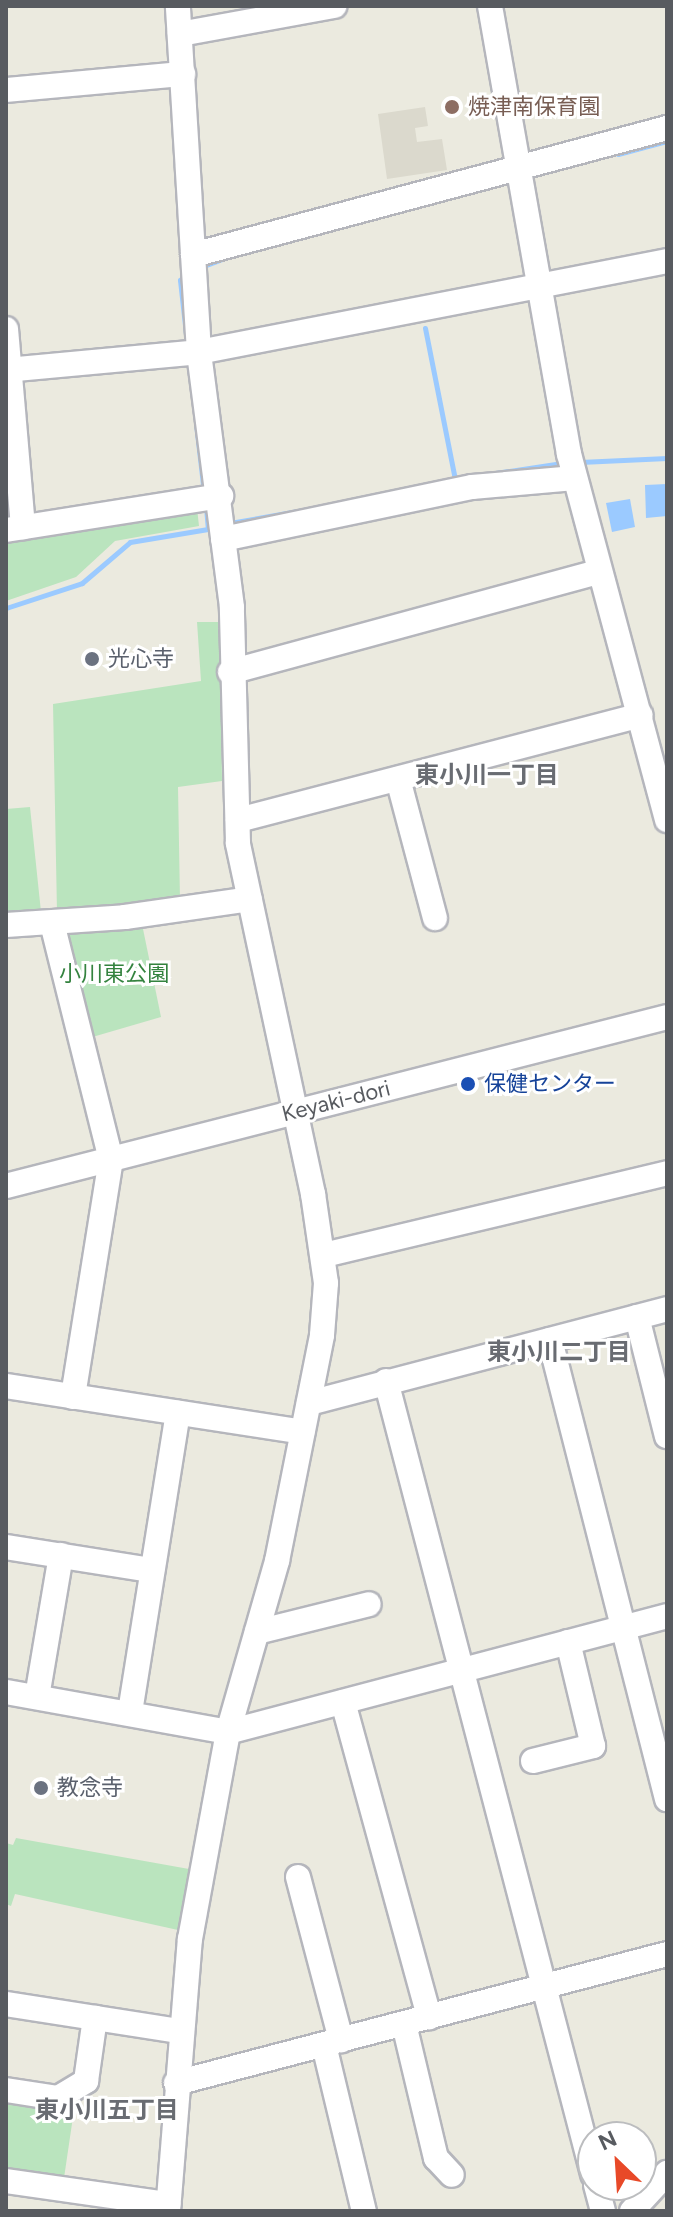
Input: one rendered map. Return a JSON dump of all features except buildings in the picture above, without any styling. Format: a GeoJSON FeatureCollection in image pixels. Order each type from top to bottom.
{"type":"FeatureCollection","features":[{"type":"Feature","properties":{"kind":"street"},"geometry":{"type":"LineString","coordinates":[[6,2181],[59,2200],[168,2208],[179,2031],[228,1732],[257,1632],[322,1335],[324,1255],[250,899],[238,820],[230,672],[232,607],[221,496],[199,352],[178,6]]}},
{"type":"Feature","properties":{"kind":"street"},"geometry":{"type":"LineString","coordinates":[[180,34],[334,6]]}},
{"type":"Feature","properties":{"kind":"street"},"geometry":{"type":"LineString","coordinates":[[490,6],[575,478],[599,572],[661,772],[667,820]]}},
{"type":"Feature","properties":{"kind":"street"},"geometry":{"type":"LineString","coordinates":[[6,90],[183,74]]}},
{"type":"Feature","properties":{"kind":"street"},"geometry":{"type":"LineString","coordinates":[[193,255],[667,128]]}},
{"type":"Feature","properties":{"kind":"street"},"geometry":{"type":"LineString","coordinates":[[8,370],[199,352],[667,261]]}},
{"type":"Feature","properties":{"kind":"street"},"geometry":{"type":"LineString","coordinates":[[6,329],[14,529],[221,496]]}},
{"type":"Feature","properties":{"kind":"street"},"geometry":{"type":"LineString","coordinates":[[223,539],[472,487],[575,478]]}},
{"type":"Feature","properties":{"kind":"street"},"geometry":{"type":"LineString","coordinates":[[230,672],[599,572]]}},
{"type":"Feature","properties":{"kind":"street"},"geometry":{"type":"LineString","coordinates":[[238,820],[641,715]]}},
{"type":"Feature","properties":{"kind":"street"},"geometry":{"type":"LineString","coordinates":[[398,779],[435,918]]}},
{"type":"Feature","properties":{"kind":"street"},"geometry":{"type":"LineString","coordinates":[[6,925],[52,923],[250,899]]}},
{"type":"Feature","properties":{"kind":"street"},"geometry":{"type":"LineString","coordinates":[[52,923],[111,1159],[73,1397]]}},
{"type":"Feature","properties":{"kind":"street","name":"Keyaki-dori"},"geometry":{"type":"LineString","coordinates":[[6,1186],[667,1017]]}},
{"type":"Feature","properties":{"kind":"street"},"geometry":{"type":"LineString","coordinates":[[324,1255],[667,1173]]}},
{"type":"Feature","properties":{"kind":"street"},"geometry":{"type":"LineString","coordinates":[[309,1403],[667,1309]]}},
{"type":"Feature","properties":{"kind":"street"},"geometry":{"type":"LineString","coordinates":[[637,1317],[667,1436]]}},
{"type":"Feature","properties":{"kind":"street"},"geometry":{"type":"LineString","coordinates":[[550,1340],[667,1799]]}},
{"type":"Feature","properties":{"kind":"street"},"geometry":{"type":"LineString","coordinates":[[386,1381],[579,2121]]}},
{"type":"Feature","properties":{"kind":"street"},"geometry":{"type":"LineString","coordinates":[[6,1386],[302,1432]]}},
{"type":"Feature","properties":{"kind":"street"},"geometry":{"type":"LineString","coordinates":[[130,1712],[178,1413]]}},
{"type":"Feature","properties":{"kind":"street"},"geometry":{"type":"LineString","coordinates":[[7,1553],[61,1555],[152,1570]]}},
{"type":"Feature","properties":{"kind":"street"},"geometry":{"type":"LineString","coordinates":[[37,1697],[61,1555]]}},
{"type":"Feature","properties":{"kind":"street"},"geometry":{"type":"LineString","coordinates":[[257,1632],[369,1604]]}},
{"type":"Feature","properties":{"kind":"street"},"geometry":{"type":"LineString","coordinates":[[6,1692],[228,1732],[667,1616]]}},
{"type":"Feature","properties":{"kind":"street"},"geometry":{"type":"LineString","coordinates":[[533,1761],[593,1746],[568,1642]]}},
{"type":"Feature","properties":{"kind":"street"},"geometry":{"type":"LineString","coordinates":[[343,1702],[429,2017]]}},
{"type":"Feature","properties":{"kind":"street"},"geometry":{"type":"LineString","coordinates":[[298,1877],[364,2211]]}},
{"type":"Feature","properties":{"kind":"street"},"geometry":{"type":"LineString","coordinates":[[176,2083],[667,1954]]}},
{"type":"Feature","properties":{"kind":"street"},"geometry":{"type":"LineString","coordinates":[[6,2004],[179,2031]]}},
{"type":"Feature","properties":{"kind":"street"},"geometry":{"type":"LineString","coordinates":[[6,2090],[58,2098],[86,2081],[95,2018]]}},
{"type":"Feature","properties":{"kind":"street"},"geometry":{"type":"LineString","coordinates":[[404,2024],[436,2158],[452,2175]]}},
{"type":"Feature","properties":{"kind":"street"},"geometry":{"type":"LineString","coordinates":[[632,2210],[667,2173]]}},
{"type":"Feature","properties":{"kind":"street"},"geometry":{"type":"LineString","coordinates":[[632,2210],[667,2201]]}},
{"type":"Feature","properties":{"kind":"shaded area"},"geometry":{"type":"Polygon","coordinates":[[[425,107],[428,126],[415,128],[417,142],[442,139],[447,170],[387,179],[378,114],[425,107]]]}},
{"type":"Feature","properties":{"kind":"green space"},"geometry":{"type":"Polygon","coordinates":[[[197,508],[199,526],[115,541],[76,577],[6,601],[6,539],[197,508]]]}},
{"type":"Feature","properties":{"kind":"green space"},"geometry":{"type":"Polygon","coordinates":[[[197,622],[220,622],[222,781],[178,787],[180,900],[57,912],[53,704],[201,681],[197,622]]]}},
{"type":"Feature","properties":{"kind":"green space"},"geometry":{"type":"Polygon","coordinates":[[[30,807],[41,912],[6,915],[6,809],[30,807]]]}},
{"type":"Feature","properties":{"kind":"green space","name":"小川東公園"},"geometry":{"type":"Polygon","coordinates":[[[142,924],[161,1017],[89,1038],[65,931],[142,924]]]}},
{"type":"Feature","properties":{"kind":"green space"},"geometry":{"type":"Polygon","coordinates":[[[16,1838],[189,1869],[178,1930],[15,1894],[11,1906],[6,1904],[6,1843],[13,1845],[16,1838]]]}},
{"type":"Feature","properties":{"kind":"green space"},"geometry":{"type":"Polygon","coordinates":[[[6,2101],[74,2110],[64,2178],[6,2170],[6,2101]]]}},
{"type":"Feature","properties":{"kind":"water"},"geometry":{"type":"Polygon","coordinates":[[[667,484],[667,516],[646,518],[645,485],[667,484]]]}},
{"type":"Feature","properties":{"kind":"water"},"geometry":{"type":"Polygon","coordinates":[[[630,499],[635,527],[612,532],[606,503],[630,499]]]}},
{"type":"Feature","properties":{"kind":"waterway"},"geometry":{"type":"LineString","coordinates":[[618,154],[667,141]]}},
{"type":"Feature","properties":{"kind":"waterway"},"geometry":{"type":"LineString","coordinates":[[201,267],[222,259]]}},
{"type":"Feature","properties":{"kind":"waterway"},"geometry":{"type":"LineString","coordinates":[[185,275],[180,280],[186,334]]}},
{"type":"Feature","properties":{"kind":"waterway"},"geometry":{"type":"LineString","coordinates":[[425,328],[455,480]]}},
{"type":"Feature","properties":{"kind":"waterway"},"geometry":{"type":"LineString","coordinates":[[196,424],[204,493]]}},
{"type":"Feature","properties":{"kind":"waterway"},"geometry":{"type":"LineString","coordinates":[[580,462],[667,458]]}},
{"type":"Feature","properties":{"kind":"waterway"},"geometry":{"type":"LineString","coordinates":[[489,474],[562,463]]}},
{"type":"Feature","properties":{"kind":"waterway"},"geometry":{"type":"LineString","coordinates":[[206,507],[208,529]]}},
{"type":"Feature","properties":{"kind":"waterway"},"geometry":{"type":"LineString","coordinates":[[230,523],[314,508]]}},
{"type":"Feature","properties":{"kind":"waterway"},"geometry":{"type":"LineString","coordinates":[[6,608],[82,583],[130,542],[208,529]]}},
{"type":"Feature","properties":{"kind":"place","name":"焼津南保育園"},"geometry":{"type":"Point","coordinates":[452,107]}},
{"type":"Feature","properties":{"kind":"place","name":"光心寺"},"geometry":{"type":"Point","coordinates":[92,659]}},
{"type":"Feature","properties":{"kind":"place","name":"保健センター"},"geometry":{"type":"Point","coordinates":[468,1084]}},
{"type":"Feature","properties":{"kind":"place","name":"教念寺"},"geometry":{"type":"Point","coordinates":[41,1788]}},
{"type":"Feature","properties":{"kind":"district","name":"東小川一丁目"},"geometry":{"type":"Point","coordinates":[487,775]}},
{"type":"Feature","properties":{"kind":"district","name":"東小川二丁目"},"geometry":{"type":"Point","coordinates":[559,1352]}},
{"type":"Feature","properties":{"kind":"district","name":"東小川五丁目"},"geometry":{"type":"Point","coordinates":[107,2110]}}]}
